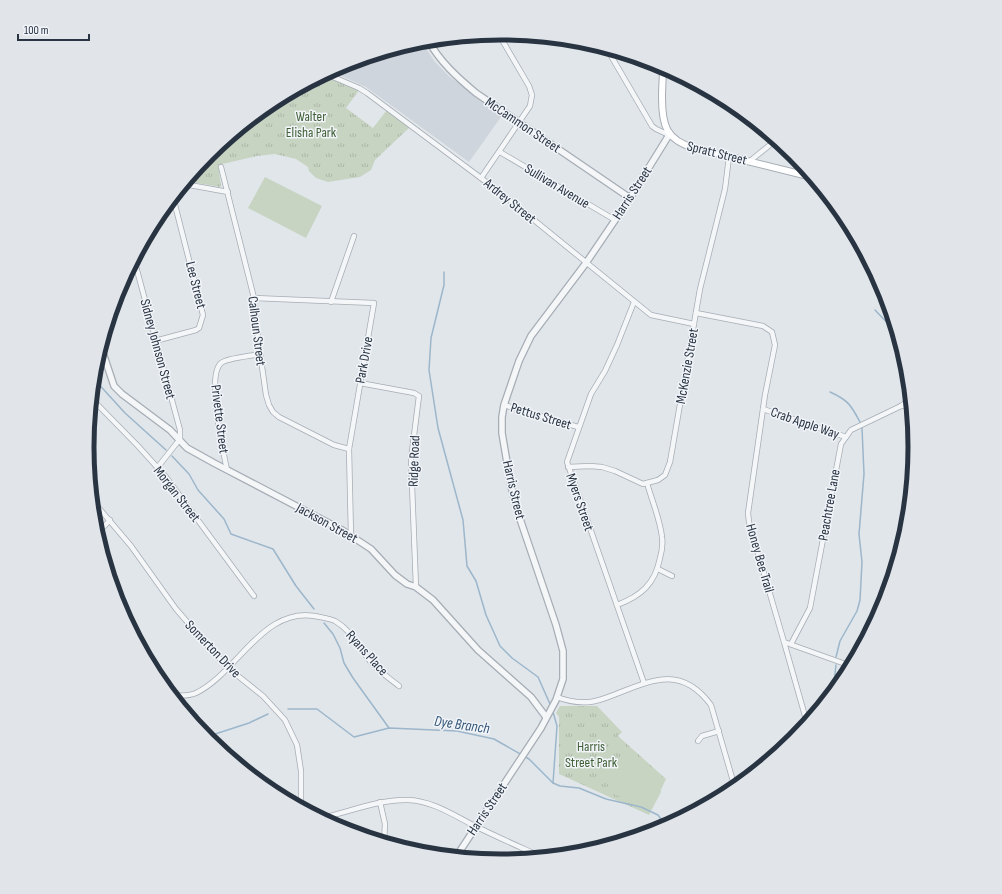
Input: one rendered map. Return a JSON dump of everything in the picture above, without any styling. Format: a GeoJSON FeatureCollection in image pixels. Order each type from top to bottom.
{"type":"FeatureCollection","features":[{"type":"Feature","properties":{"kind":"main road","name":"Spratt Street"},"geometry":{"type":"LineString","coordinates":[[663,74],[663,122],[670,135],[684,145],[803,175]]}},
{"type":"Feature","properties":{"kind":"street"},"geometry":{"type":"LineString","coordinates":[[481,178],[520,123],[530,106],[532,95],[529,86],[502,40]]}},
{"type":"Feature","properties":{"kind":"street","name":"McCammon Street"},"geometry":{"type":"LineString","coordinates":[[432,46],[445,65],[476,93],[630,198]]}},
{"type":"Feature","properties":{"kind":"street"},"geometry":{"type":"LineString","coordinates":[[611,55],[652,126],[670,135]]}},
{"type":"Feature","properties":{"kind":"street","name":"Ardrey Street"},"geometry":{"type":"LineString","coordinates":[[332,77],[367,93],[481,178],[650,315],[694,324]]}},
{"type":"Feature","properties":{"kind":"street","name":"Harris Street"},"geometry":{"type":"LineString","coordinates":[[459,852],[520,760],[546,717],[557,697],[563,679],[563,651],[556,625],[519,516],[511,486],[502,433],[504,405],[519,361],[531,336],[586,263],[670,135]]}},
{"type":"Feature","properties":{"kind":"street"},"geometry":{"type":"LineString","coordinates":[[750,161],[772,143]]}},
{"type":"Feature","properties":{"kind":"street","name":"Sullivan Avenue"},"geometry":{"type":"LineString","coordinates":[[500,152],[615,220]]}},
{"type":"Feature","properties":{"kind":"street","name":"McKenzie Street"},"geometry":{"type":"LineString","coordinates":[[647,484],[658,480],[665,475],[670,462],[700,289],[725,189],[729,157]]}},
{"type":"Feature","properties":{"kind":"street","name":"Calhoun Street"},"geometry":{"type":"LineString","coordinates":[[221,167],[254,298],[260,354],[266,395],[269,405],[273,412],[279,417],[334,445],[349,449]]}},
{"type":"Feature","properties":{"kind":"street"},"geometry":{"type":"LineString","coordinates":[[190,185],[228,192]]}},
{"type":"Feature","properties":{"kind":"street","name":"Lee Street"},"geometry":{"type":"LineString","coordinates":[[155,342],[196,330],[199,328],[203,315],[175,204]]}},
{"type":"Feature","properties":{"kind":"street"},"geometry":{"type":"LineString","coordinates":[[331,302],[354,236]]}},
{"type":"Feature","properties":{"kind":"street","name":"Sidney Johnson Street"},"geometry":{"type":"LineString","coordinates":[[136,267],[155,342],[180,430],[179,440]]}},
{"type":"Feature","properties":{"kind":"street","name":"Park Drive"},"geometry":{"type":"LineString","coordinates":[[254,298],[374,304],[349,449],[351,536]]}},
{"type":"Feature","properties":{"kind":"street","name":"Myers Street"},"geometry":{"type":"LineString","coordinates":[[634,302],[605,371],[590,394],[567,462],[644,683]]}},
{"type":"Feature","properties":{"kind":"street","name":"Honey Bee Trail"},"geometry":{"type":"LineString","coordinates":[[696,313],[763,326],[772,332],[775,345],[765,395],[749,501],[748,522],[806,716]]}},
{"type":"Feature","properties":{"kind":"street","name":"Privette Street"},"geometry":{"type":"LineString","coordinates":[[227,470],[214,386],[215,372],[221,363],[260,354]]}},
{"type":"Feature","properties":{"kind":"street","name":"Jackson Street"},"geometry":{"type":"LineString","coordinates":[[104,357],[114,386],[122,394],[170,430],[188,448],[351,536],[371,549],[395,575],[407,584],[416,587],[433,600],[491,662],[531,697],[546,717]]}},
{"type":"Feature","properties":{"kind":"street","name":"Ridge Road"},"geometry":{"type":"LineString","coordinates":[[360,383],[414,393],[419,396],[411,459],[416,587]]}},
{"type":"Feature","properties":{"kind":"street","name":"Morgan Street"},"geometry":{"type":"LineString","coordinates":[[96,403],[166,477],[254,596]]}},
{"type":"Feature","properties":{"kind":"street","name":"Peachtree Lane"},"geometry":{"type":"LineString","coordinates":[[791,644],[810,608],[841,444],[851,430],[906,403]]}},
{"type":"Feature","properties":{"kind":"street","name":"Pettus Street"},"geometry":{"type":"LineString","coordinates":[[504,405],[578,427]]}},
{"type":"Feature","properties":{"kind":"street"},"geometry":{"type":"LineString","coordinates":[[901,406],[906,406]]}},
{"type":"Feature","properties":{"kind":"street","name":"Crab Apple Way"},"geometry":{"type":"LineString","coordinates":[[763,409],[846,437]]}},
{"type":"Feature","properties":{"kind":"street"},"geometry":{"type":"LineString","coordinates":[[157,468],[179,440]]}},
{"type":"Feature","properties":{"kind":"street"},"geometry":{"type":"LineString","coordinates":[[568,467],[602,467],[632,480],[647,484],[663,538],[658,569],[652,581],[644,591],[628,601],[617,605]]}},
{"type":"Feature","properties":{"kind":"street","name":"Somerton Drive"},"geometry":{"type":"LineString","coordinates":[[98,507],[131,546],[176,609],[228,668],[263,696],[285,720],[297,746],[301,771],[301,801]]}},
{"type":"Feature","properties":{"kind":"street"},"geometry":{"type":"LineString","coordinates":[[102,528],[110,520]]}},
{"type":"Feature","properties":{"kind":"street"},"geometry":{"type":"LineString","coordinates":[[658,569],[672,576]]}},
{"type":"Feature","properties":{"kind":"street","name":"Ryans Place"},"geometry":{"type":"LineString","coordinates":[[179,696],[194,694],[212,684],[247,648],[271,627],[292,616],[311,615],[334,620],[350,632],[367,658],[381,672],[399,686]]}},
{"type":"Feature","properties":{"kind":"street"},"geometry":{"type":"LineString","coordinates":[[784,642],[845,664]]}},
{"type":"Feature","properties":{"kind":"street"},"geometry":{"type":"LineString","coordinates":[[557,697],[573,701],[590,702],[600,700],[652,680],[680,680],[704,695],[711,705],[733,781]]}},
{"type":"Feature","properties":{"kind":"street"},"geometry":{"type":"LineString","coordinates":[[698,740],[702,736],[719,731]]}},
{"type":"Feature","properties":{"kind":"street"},"geometry":{"type":"LineString","coordinates":[[330,816],[380,802],[406,800],[423,802],[437,806],[533,853]]}},
{"type":"Feature","properties":{"kind":"street"},"geometry":{"type":"LineString","coordinates":[[380,802],[385,824],[384,836]]}},
{"type":"Feature","properties":{"kind":"shaded area"},"geometry":{"type":"Polygon","coordinates":[[[425,47],[435,62],[450,77],[503,114],[469,162],[366,87],[338,74],[370,62],[425,47]]]}},
{"type":"Feature","properties":{"kind":"green space","name":"Walter Elisha Park"},"geometry":{"type":"Polygon","coordinates":[[[332,77],[360,89],[346,108],[373,128],[386,111],[410,127],[375,160],[371,170],[360,177],[328,182],[316,178],[309,171],[308,167],[296,159],[275,154],[257,156],[218,165],[220,187],[192,182],[213,159],[253,124],[298,95],[332,77]]]}},
{"type":"Feature","properties":{"kind":"green space"},"geometry":{"type":"Polygon","coordinates":[[[265,177],[322,206],[306,238],[248,208],[265,177]]]}},
{"type":"Feature","properties":{"kind":"green space","name":"Harris Street Park"},"geometry":{"type":"Polygon","coordinates":[[[560,706],[597,706],[622,732],[618,736],[666,779],[649,815],[559,774],[559,717],[556,713],[560,706]]]}},
{"type":"Feature","properties":{"kind":"green space"},"geometry":{"type":"Polygon","coordinates":[[[625,749],[640,759],[657,774],[661,792],[652,809],[608,792],[611,776],[625,749]]]}},
{"type":"Feature","properties":{"kind":"waterway"},"geometry":{"type":"LineString","coordinates":[[444,272],[444,285],[431,338],[429,370],[438,428],[463,520],[467,566],[476,581],[486,615],[500,646],[512,658],[538,677],[550,704]]}},
{"type":"Feature","properties":{"kind":"waterway"},"geometry":{"type":"LineString","coordinates":[[875,310],[888,324]]}},
{"type":"Feature","properties":{"kind":"waterway"},"geometry":{"type":"LineString","coordinates":[[99,384],[125,413],[166,450]]}},
{"type":"Feature","properties":{"kind":"waterway"},"geometry":{"type":"LineString","coordinates":[[830,392],[845,401],[854,411],[860,422]]}},
{"type":"Feature","properties":{"kind":"waterway"},"geometry":{"type":"LineString","coordinates":[[836,657],[840,641],[857,611],[860,600],[862,562],[859,534],[864,474],[862,428]]}},
{"type":"Feature","properties":{"kind":"waterway"},"geometry":{"type":"LineString","coordinates":[[172,456],[189,474],[198,490],[224,519],[231,534],[273,549],[296,586],[314,609]]}},
{"type":"Feature","properties":{"kind":"waterway"},"geometry":{"type":"LineString","coordinates":[[324,623],[333,634],[340,648],[344,663],[353,678],[389,728]]}},
{"type":"Feature","properties":{"kind":"waterway"},"geometry":{"type":"LineString","coordinates":[[834,680],[836,665]]}},
{"type":"Feature","properties":{"kind":"waterway","name":"Dye Branch"},"geometry":{"type":"LineString","coordinates":[[288,709],[317,709],[354,737],[389,728],[457,731],[494,739],[529,759],[553,783],[560,786],[579,788],[606,799],[641,807],[658,815],[662,821]]}},
{"type":"Feature","properties":{"kind":"waterway"},"geometry":{"type":"LineString","coordinates":[[553,712],[557,726],[553,783]]}},
{"type":"Feature","properties":{"kind":"waterway","name":"Dye Branch"},"geometry":{"type":"LineString","coordinates":[[213,735],[249,723],[268,714]]}}]}
